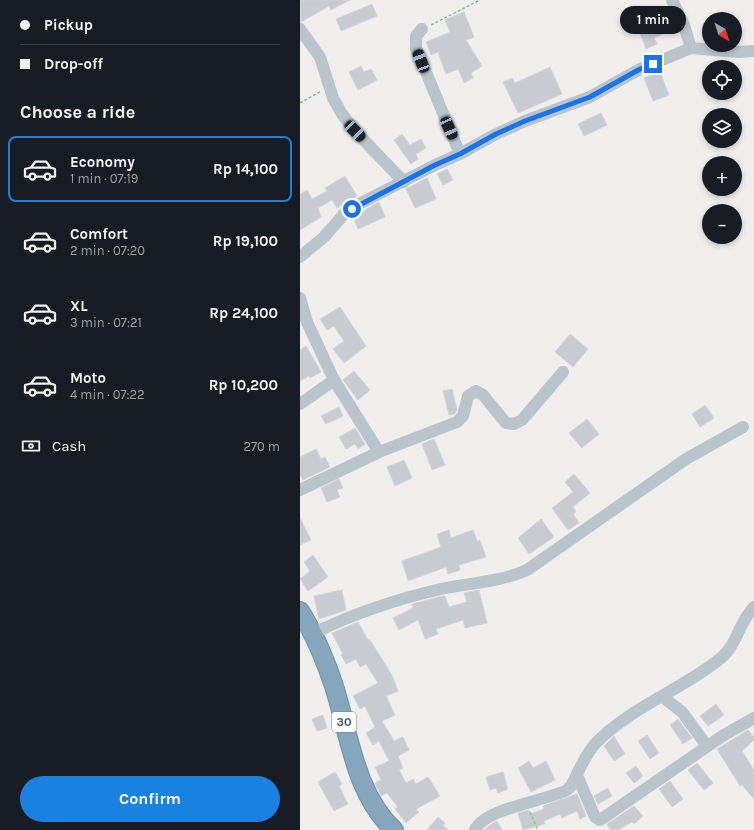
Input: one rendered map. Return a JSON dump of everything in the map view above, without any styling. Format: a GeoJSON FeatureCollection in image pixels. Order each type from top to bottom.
{"type":"FeatureCollection","features":[{"type":"Feature","properties":{"kind":"highway","name":"30"},"geometry":{"type":"LineString","coordinates":[[300,611],[314,633],[333,682],[360,774],[372,804],[394,830]]}},
{"type":"Feature","properties":{"kind":"street"},"geometry":{"type":"LineString","coordinates":[[672,0],[684,25],[691,48]]}},
{"type":"Feature","properties":{"kind":"street"},"geometry":{"type":"LineString","coordinates":[[300,29],[320,57],[330,84],[333,98],[342,114],[355,131],[404,182]]}},
{"type":"Feature","properties":{"kind":"street"},"geometry":{"type":"LineString","coordinates":[[422,29],[416,36],[416,48],[460,154]]}},
{"type":"Feature","properties":{"kind":"street"},"geometry":{"type":"LineString","coordinates":[[300,257],[324,237],[350,210],[518,124],[590,97],[640,69],[691,48],[722,52],[754,51]]}},
{"type":"Feature","properties":{"kind":"street"},"geometry":{"type":"LineString","coordinates":[[300,298],[307,322],[334,380],[380,452]]}},
{"type":"Feature","properties":{"kind":"street"},"geometry":{"type":"LineString","coordinates":[[300,490],[380,452],[460,420],[464,416],[468,396],[476,391],[481,392],[506,422],[514,424],[522,420],[563,372]]}},
{"type":"Feature","properties":{"kind":"street"},"geometry":{"type":"LineString","coordinates":[[300,404],[334,380]]}},
{"type":"Feature","properties":{"kind":"street"},"geometry":{"type":"LineString","coordinates":[[314,633],[358,612],[441,589],[500,579],[527,570],[686,459],[743,427]]}},
{"type":"Feature","properties":{"kind":"street"},"geometry":{"type":"LineString","coordinates":[[475,830],[478,823],[489,815],[567,790],[594,745],[613,727],[688,682],[722,657],[732,647],[741,623],[754,607]]}},
{"type":"Feature","properties":{"kind":"street"},"geometry":{"type":"LineString","coordinates":[[663,697],[682,712],[707,746]]}},
{"type":"Feature","properties":{"kind":"street"},"geometry":{"type":"LineString","coordinates":[[577,775],[595,817],[600,820],[707,746],[754,718]]}},
{"type":"Feature","properties":{"kind":"path"},"geometry":{"type":"LineString","coordinates":[[422,29],[480,0]]}},
{"type":"Feature","properties":{"kind":"path"},"geometry":{"type":"LineString","coordinates":[[300,103],[319,93],[330,84]]}},
{"type":"Feature","properties":{"kind":"path"},"geometry":{"type":"LineString","coordinates":[[526,804],[538,830]]}},
{"type":"Feature","properties":{"kind":"building"},"geometry":{"type":"Polygon","coordinates":[[[300,0],[350,0],[331,10],[329,6],[301,22],[300,0]]]}},
{"type":"Feature","properties":{"kind":"building"},"geometry":{"type":"Polygon","coordinates":[[[372,4],[377,16],[341,31],[336,19],[372,4]]]}},
{"type":"Feature","properties":{"kind":"building"},"geometry":{"type":"Polygon","coordinates":[[[464,12],[474,37],[466,40],[482,66],[471,73],[473,78],[464,83],[458,69],[446,74],[438,52],[431,55],[426,42],[450,32],[445,20],[464,12]]]}},
{"type":"Feature","properties":{"kind":"building"},"geometry":{"type":"Polygon","coordinates":[[[656,18],[663,34],[654,38],[657,44],[646,49],[637,25],[656,18]]]}},
{"type":"Feature","properties":{"kind":"building"},"geometry":{"type":"Polygon","coordinates":[[[361,66],[364,72],[371,69],[377,80],[358,90],[349,72],[361,66]]]}},
{"type":"Feature","properties":{"kind":"building"},"geometry":{"type":"Polygon","coordinates":[[[550,67],[562,94],[518,113],[503,82],[512,78],[515,83],[550,67]]]}},
{"type":"Feature","properties":{"kind":"building"},"geometry":{"type":"Polygon","coordinates":[[[660,72],[669,95],[653,101],[644,78],[660,72]]]}},
{"type":"Feature","properties":{"kind":"building"},"geometry":{"type":"Polygon","coordinates":[[[601,113],[607,125],[584,136],[578,124],[601,113]]]}},
{"type":"Feature","properties":{"kind":"building"},"geometry":{"type":"Polygon","coordinates":[[[402,134],[410,145],[421,139],[426,148],[416,154],[418,159],[411,164],[394,140],[402,134]]]}},
{"type":"Feature","properties":{"kind":"building"},"geometry":{"type":"Polygon","coordinates":[[[447,169],[453,180],[443,185],[437,174],[447,169]]]}},
{"type":"Feature","properties":{"kind":"building"},"geometry":{"type":"Polygon","coordinates":[[[345,176],[357,196],[337,208],[332,200],[318,208],[321,217],[300,230],[300,194],[307,190],[312,199],[327,191],[325,188],[345,176]]]}},
{"type":"Feature","properties":{"kind":"building"},"geometry":{"type":"Polygon","coordinates":[[[427,178],[436,199],[415,208],[406,189],[427,178]]]}},
{"type":"Feature","properties":{"kind":"building"},"geometry":{"type":"Polygon","coordinates":[[[379,202],[385,217],[358,229],[353,217],[379,202]]]}},
{"type":"Feature","properties":{"kind":"building"},"geometry":{"type":"Polygon","coordinates":[[[340,307],[366,346],[344,363],[333,349],[344,341],[334,326],[327,330],[320,319],[340,307]]]}},
{"type":"Feature","properties":{"kind":"building"},"geometry":{"type":"Polygon","coordinates":[[[570,334],[588,349],[573,367],[555,352],[570,334]]]}},
{"type":"Feature","properties":{"kind":"building"},"geometry":{"type":"Polygon","coordinates":[[[306,346],[321,372],[300,381],[300,350],[306,346]]]}},
{"type":"Feature","properties":{"kind":"building"},"geometry":{"type":"Polygon","coordinates":[[[354,371],[370,390],[358,400],[343,380],[354,371]]]}},
{"type":"Feature","properties":{"kind":"building"},"geometry":{"type":"Polygon","coordinates":[[[452,389],[457,409],[455,414],[449,415],[443,391],[452,389]]]}},
{"type":"Feature","properties":{"kind":"building"},"geometry":{"type":"Polygon","coordinates":[[[705,405],[714,418],[700,427],[692,414],[705,405]]]}},
{"type":"Feature","properties":{"kind":"building"},"geometry":{"type":"Polygon","coordinates":[[[339,407],[343,416],[326,424],[321,416],[339,407]]]}},
{"type":"Feature","properties":{"kind":"building"},"geometry":{"type":"Polygon","coordinates":[[[587,419],[599,434],[582,448],[569,433],[587,419]]]}},
{"type":"Feature","properties":{"kind":"building"},"geometry":{"type":"Polygon","coordinates":[[[355,428],[365,444],[358,449],[355,444],[346,449],[339,437],[355,428]]]}},
{"type":"Feature","properties":{"kind":"building"},"geometry":{"type":"Polygon","coordinates":[[[434,439],[445,465],[432,470],[422,444],[434,439]]]}},
{"type":"Feature","properties":{"kind":"building"},"geometry":{"type":"Polygon","coordinates":[[[316,449],[321,459],[325,457],[330,467],[303,480],[300,474],[300,457],[316,449]]]}},
{"type":"Feature","properties":{"kind":"building"},"geometry":{"type":"Polygon","coordinates":[[[404,460],[412,478],[395,486],[387,467],[404,460]]]}},
{"type":"Feature","properties":{"kind":"building"},"geometry":{"type":"Polygon","coordinates":[[[574,474],[590,493],[573,507],[576,512],[573,514],[579,523],[568,530],[552,508],[573,492],[565,482],[574,474]]]}},
{"type":"Feature","properties":{"kind":"building"},"geometry":{"type":"Polygon","coordinates":[[[339,479],[343,488],[337,490],[340,497],[327,502],[321,488],[339,479]]]}},
{"type":"Feature","properties":{"kind":"building"},"geometry":{"type":"Polygon","coordinates":[[[300,518],[311,540],[300,545],[300,518]]]}},
{"type":"Feature","properties":{"kind":"building"},"geometry":{"type":"Polygon","coordinates":[[[541,519],[554,537],[529,554],[518,538],[541,519]]]}},
{"type":"Feature","properties":{"kind":"building"},"geometry":{"type":"Polygon","coordinates":[[[449,530],[451,538],[473,530],[477,541],[480,540],[486,557],[459,565],[460,570],[448,574],[446,567],[408,581],[402,561],[441,547],[437,534],[449,530]]]}},
{"type":"Feature","properties":{"kind":"building"},"geometry":{"type":"Polygon","coordinates":[[[313,555],[328,577],[308,591],[300,579],[310,571],[304,562],[313,555]]]}},
{"type":"Feature","properties":{"kind":"building"},"geometry":{"type":"Polygon","coordinates":[[[342,590],[346,610],[319,619],[314,596],[342,590]]]}},
{"type":"Feature","properties":{"kind":"building"},"geometry":{"type":"Polygon","coordinates":[[[479,590],[487,623],[465,628],[463,620],[436,629],[438,634],[425,639],[418,620],[399,630],[393,618],[413,608],[412,604],[443,596],[445,596],[449,607],[467,602],[464,593],[479,590]]]}},
{"type":"Feature","properties":{"kind":"building"},"geometry":{"type":"Polygon","coordinates":[[[358,622],[368,640],[370,640],[392,675],[398,691],[386,696],[395,715],[382,721],[394,741],[403,737],[409,750],[398,756],[403,768],[399,770],[406,783],[413,779],[416,784],[428,777],[440,796],[416,809],[419,812],[406,823],[395,809],[398,807],[387,793],[381,796],[375,783],[381,780],[375,767],[389,761],[379,741],[373,745],[366,733],[375,727],[365,706],[360,709],[353,696],[378,683],[366,664],[360,667],[356,659],[346,664],[341,655],[343,654],[332,633],[358,622]]]}},
{"type":"Feature","properties":{"kind":"building"},"geometry":{"type":"Polygon","coordinates":[[[716,704],[724,715],[708,726],[700,716],[716,704]]]}},
{"type":"Feature","properties":{"kind":"building"},"geometry":{"type":"Polygon","coordinates":[[[323,715],[327,728],[317,731],[312,719],[323,715]]]}},
{"type":"Feature","properties":{"kind":"building"},"geometry":{"type":"Polygon","coordinates":[[[678,719],[692,738],[683,744],[670,725],[678,719]]]}},
{"type":"Feature","properties":{"kind":"building"},"geometry":{"type":"Polygon","coordinates":[[[748,730],[754,737],[754,740],[742,751],[754,770],[754,799],[742,785],[740,786],[717,749],[748,730]]]}},
{"type":"Feature","properties":{"kind":"building"},"geometry":{"type":"Polygon","coordinates":[[[647,735],[659,753],[650,759],[638,741],[647,735]]]}},
{"type":"Feature","properties":{"kind":"building"},"geometry":{"type":"Polygon","coordinates":[[[614,736],[625,754],[614,761],[604,746],[614,736]]]}},
{"type":"Feature","properties":{"kind":"building"},"geometry":{"type":"Polygon","coordinates":[[[529,761],[533,768],[546,761],[555,780],[531,792],[518,768],[529,761]]]}},
{"type":"Feature","properties":{"kind":"building"},"geometry":{"type":"Polygon","coordinates":[[[697,763],[713,783],[704,790],[688,770],[697,763]]]}},
{"type":"Feature","properties":{"kind":"building"},"geometry":{"type":"Polygon","coordinates":[[[636,766],[643,776],[634,783],[626,773],[636,766]]]}},
{"type":"Feature","properties":{"kind":"building"},"geometry":{"type":"Polygon","coordinates":[[[335,772],[342,784],[339,786],[348,804],[334,811],[318,782],[335,772]]]}},
{"type":"Feature","properties":{"kind":"building"},"geometry":{"type":"Polygon","coordinates":[[[503,772],[508,789],[498,793],[496,788],[490,790],[486,777],[503,772]]]}},
{"type":"Feature","properties":{"kind":"building"},"geometry":{"type":"Polygon","coordinates":[[[670,781],[683,799],[672,807],[659,789],[670,781]]]}},
{"type":"Feature","properties":{"kind":"building"},"geometry":{"type":"Polygon","coordinates":[[[608,788],[612,796],[598,804],[594,796],[608,788]]]}},
{"type":"Feature","properties":{"kind":"building"},"geometry":{"type":"Polygon","coordinates":[[[577,794],[586,816],[580,819],[577,811],[562,818],[560,814],[544,821],[545,824],[523,830],[518,813],[529,810],[530,814],[544,809],[543,806],[577,794]]]}},
{"type":"Feature","properties":{"kind":"building"},"geometry":{"type":"Polygon","coordinates":[[[634,806],[643,816],[634,824],[632,822],[618,830],[610,830],[607,824],[634,806]]]}},
{"type":"Feature","properties":{"kind":"building"},"geometry":{"type":"Polygon","coordinates":[[[438,817],[445,823],[443,826],[448,830],[427,830],[438,817]]]}},
{"type":"Feature","properties":{"kind":"building"},"geometry":{"type":"Polygon","coordinates":[[[497,821],[502,830],[484,830],[493,823],[497,821]]]}},
{"type":"Feature","properties":{"kind":"route"},"geometry":{"type":"LineString","coordinates":[[352,209],[359,204],[435,165],[460,154],[496,134],[525,121],[590,97],[640,69],[653,64]]}}]}
